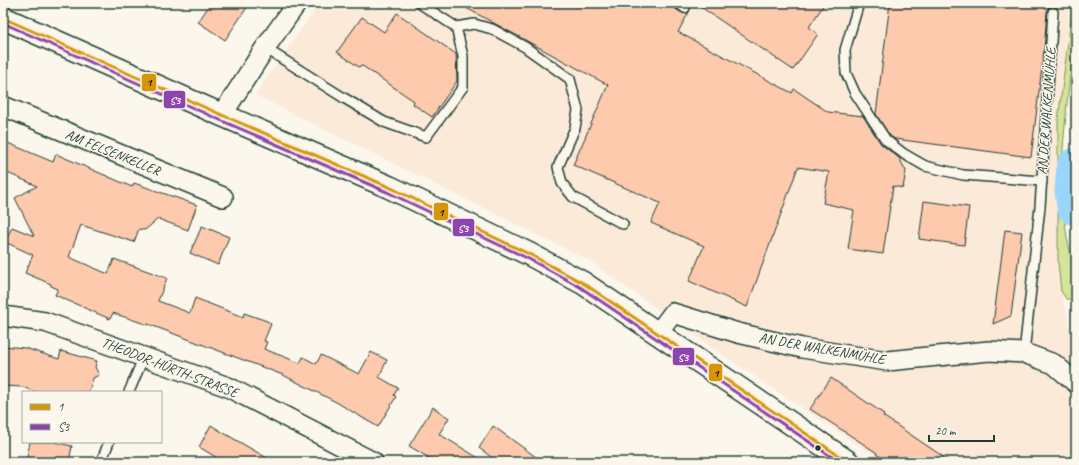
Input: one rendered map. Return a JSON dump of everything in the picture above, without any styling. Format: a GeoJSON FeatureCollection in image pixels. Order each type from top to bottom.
{"type":"FeatureCollection","features":[{"type":"Feature","properties":{"kind":"main road"},"geometry":{"type":"LineString","coordinates":[[3,18],[389,187],[529,254],[582,283],[848,462]]}},
{"type":"Feature","properties":{"kind":"street"},"geometry":{"type":"LineString","coordinates":[[222,115],[265,48],[297,3]]}},
{"type":"Feature","properties":{"kind":"street","name":"AM FELSENKELLER"},"geometry":{"type":"LineString","coordinates":[[3,106],[223,197]]}},
{"type":"Feature","properties":{"kind":"street","name":"AN DER WALKENMÜHLE"},"geometry":{"type":"LineString","coordinates":[[658,333],[673,313],[738,333],[802,348],[887,361],[989,351],[1024,353],[1054,364],[1076,383]]}},
{"type":"Feature","properties":{"kind":"street","name":"THEODOR-HÜRTH-STRASSE"},"geometry":{"type":"LineString","coordinates":[[3,316],[45,322],[228,387],[372,462]]}},
{"type":"Feature","properties":{"kind":"lane"},"geometry":{"type":"LineString","coordinates":[[419,3],[456,27],[474,24],[492,29],[525,48],[570,79],[578,110],[575,128],[558,167],[562,183],[573,197],[622,224]]}},
{"type":"Feature","properties":{"kind":"lane"},"geometry":{"type":"LineString","coordinates":[[859,3],[845,50],[846,73],[855,93],[886,140],[904,154],[925,166],[963,175],[1042,181]]}},
{"type":"Feature","properties":{"kind":"lane","name":"AN DER WALKENMÜHLE"},"geometry":{"type":"LineString","coordinates":[[1024,353],[1040,207],[1053,12]]}},
{"type":"Feature","properties":{"kind":"lane"},"geometry":{"type":"LineString","coordinates":[[265,48],[384,122],[426,137],[463,87],[463,56],[456,27]]}},
{"type":"Feature","properties":{"kind":"lane"},"geometry":{"type":"LineString","coordinates":[[129,391],[144,356]]}},
{"type":"Feature","properties":{"kind":"lane"},"geometry":{"type":"LineString","coordinates":[[101,462],[109,443]]}},
{"type":"Feature","properties":{"kind":"shaded area"},"geometry":{"type":"Polygon","coordinates":[[[320,3],[1073,3],[1058,120],[1057,198],[1058,263],[1061,291],[1071,335],[1076,343],[1076,462],[884,462],[727,358],[588,260],[255,95],[320,3]]]}},
{"type":"Feature","properties":{"kind":"green space"},"geometry":{"type":"Polygon","coordinates":[[[1073,3],[1076,3],[1076,24],[1063,148],[1062,199],[1067,238],[1076,274],[1076,300],[1066,299],[1061,291],[1058,263],[1058,120],[1073,3]]]}},
{"type":"Feature","properties":{"kind":"building"},"geometry":{"type":"Polygon","coordinates":[[[211,3],[250,3],[225,40],[198,22],[211,3]]]}},
{"type":"Feature","properties":{"kind":"building"},"geometry":{"type":"Polygon","coordinates":[[[457,3],[672,3],[674,8],[682,13],[685,14],[689,12],[678,32],[792,93],[794,89],[828,112],[863,116],[881,144],[899,158],[906,171],[903,188],[893,186],[883,254],[848,249],[854,210],[823,203],[829,172],[798,167],[747,307],[689,281],[704,246],[651,223],[660,203],[573,165],[608,85],[457,3]]]}},
{"type":"Feature","properties":{"kind":"building"},"geometry":{"type":"Polygon","coordinates":[[[695,3],[825,3],[809,27],[818,34],[793,70],[695,3]]]}},
{"type":"Feature","properties":{"kind":"building"},"geometry":{"type":"Polygon","coordinates":[[[890,3],[1050,3],[1047,12],[1031,157],[895,139],[890,136],[876,114],[890,3]]]}},
{"type":"Feature","properties":{"kind":"building"},"geometry":{"type":"Polygon","coordinates":[[[397,13],[456,54],[457,81],[432,117],[413,104],[414,101],[361,65],[359,67],[337,52],[362,17],[384,32],[397,13]]]}},
{"type":"Feature","properties":{"kind":"building"},"geometry":{"type":"Polygon","coordinates":[[[3,141],[53,162],[56,154],[132,187],[134,183],[197,205],[188,230],[158,219],[145,230],[139,229],[134,242],[81,225],[69,257],[108,274],[114,259],[167,278],[158,301],[190,313],[195,298],[243,317],[244,313],[267,321],[271,324],[264,341],[267,342],[264,349],[300,363],[303,357],[316,364],[321,355],[359,374],[371,352],[387,360],[379,377],[398,388],[394,395],[396,397],[378,427],[336,402],[283,375],[148,324],[113,313],[110,319],[55,295],[58,289],[51,286],[51,284],[25,273],[33,255],[5,242],[12,227],[34,236],[15,198],[37,186],[3,171],[3,141]]]}},
{"type":"Feature","properties":{"kind":"building"},"geometry":{"type":"Polygon","coordinates":[[[924,201],[969,207],[964,245],[919,239],[924,201]]]}},
{"type":"Feature","properties":{"kind":"building"},"geometry":{"type":"Polygon","coordinates":[[[202,226],[229,237],[218,265],[190,253],[202,226]]]}},
{"type":"Feature","properties":{"kind":"building"},"geometry":{"type":"Polygon","coordinates":[[[1005,230],[1022,232],[1011,316],[993,324],[1005,230]]]}},
{"type":"Feature","properties":{"kind":"building"},"geometry":{"type":"Polygon","coordinates":[[[3,346],[25,348],[59,359],[61,351],[97,361],[95,367],[99,375],[93,378],[89,391],[33,391],[23,387],[3,386],[3,346]]]}},
{"type":"Feature","properties":{"kind":"building"},"geometry":{"type":"Polygon","coordinates":[[[831,378],[884,414],[883,416],[951,462],[888,462],[876,454],[877,453],[810,409],[831,378]]]}},
{"type":"Feature","properties":{"kind":"building"},"geometry":{"type":"Polygon","coordinates":[[[433,407],[449,418],[439,434],[485,462],[436,462],[409,446],[433,407]]]}},
{"type":"Feature","properties":{"kind":"building"},"geometry":{"type":"Polygon","coordinates":[[[211,425],[274,462],[224,462],[199,447],[211,425]]]}},
{"type":"Feature","properties":{"kind":"building"},"geometry":{"type":"Polygon","coordinates":[[[493,426],[543,462],[498,462],[479,448],[493,426]]]}},
{"type":"Feature","properties":{"kind":"building"},"geometry":{"type":"Polygon","coordinates":[[[30,443],[58,443],[72,446],[69,462],[26,462],[30,443]]]}},
{"type":"Feature","properties":{"kind":"waterway"},"geometry":{"type":"LineString","coordinates":[[1076,167],[1074,191],[1076,206]]}},
{"type":"Feature","properties":{"kind":"transit line","name":"1"},"geometry":{"type":"LineString","coordinates":[[3,18],[389,187],[529,254],[583,283],[848,462]]}},
{"type":"Feature","properties":{"kind":"transit line","name":"S3"},"geometry":{"type":"LineString","coordinates":[[3,23],[220,120],[387,192],[527,258],[580,287],[839,462]]}}]}
